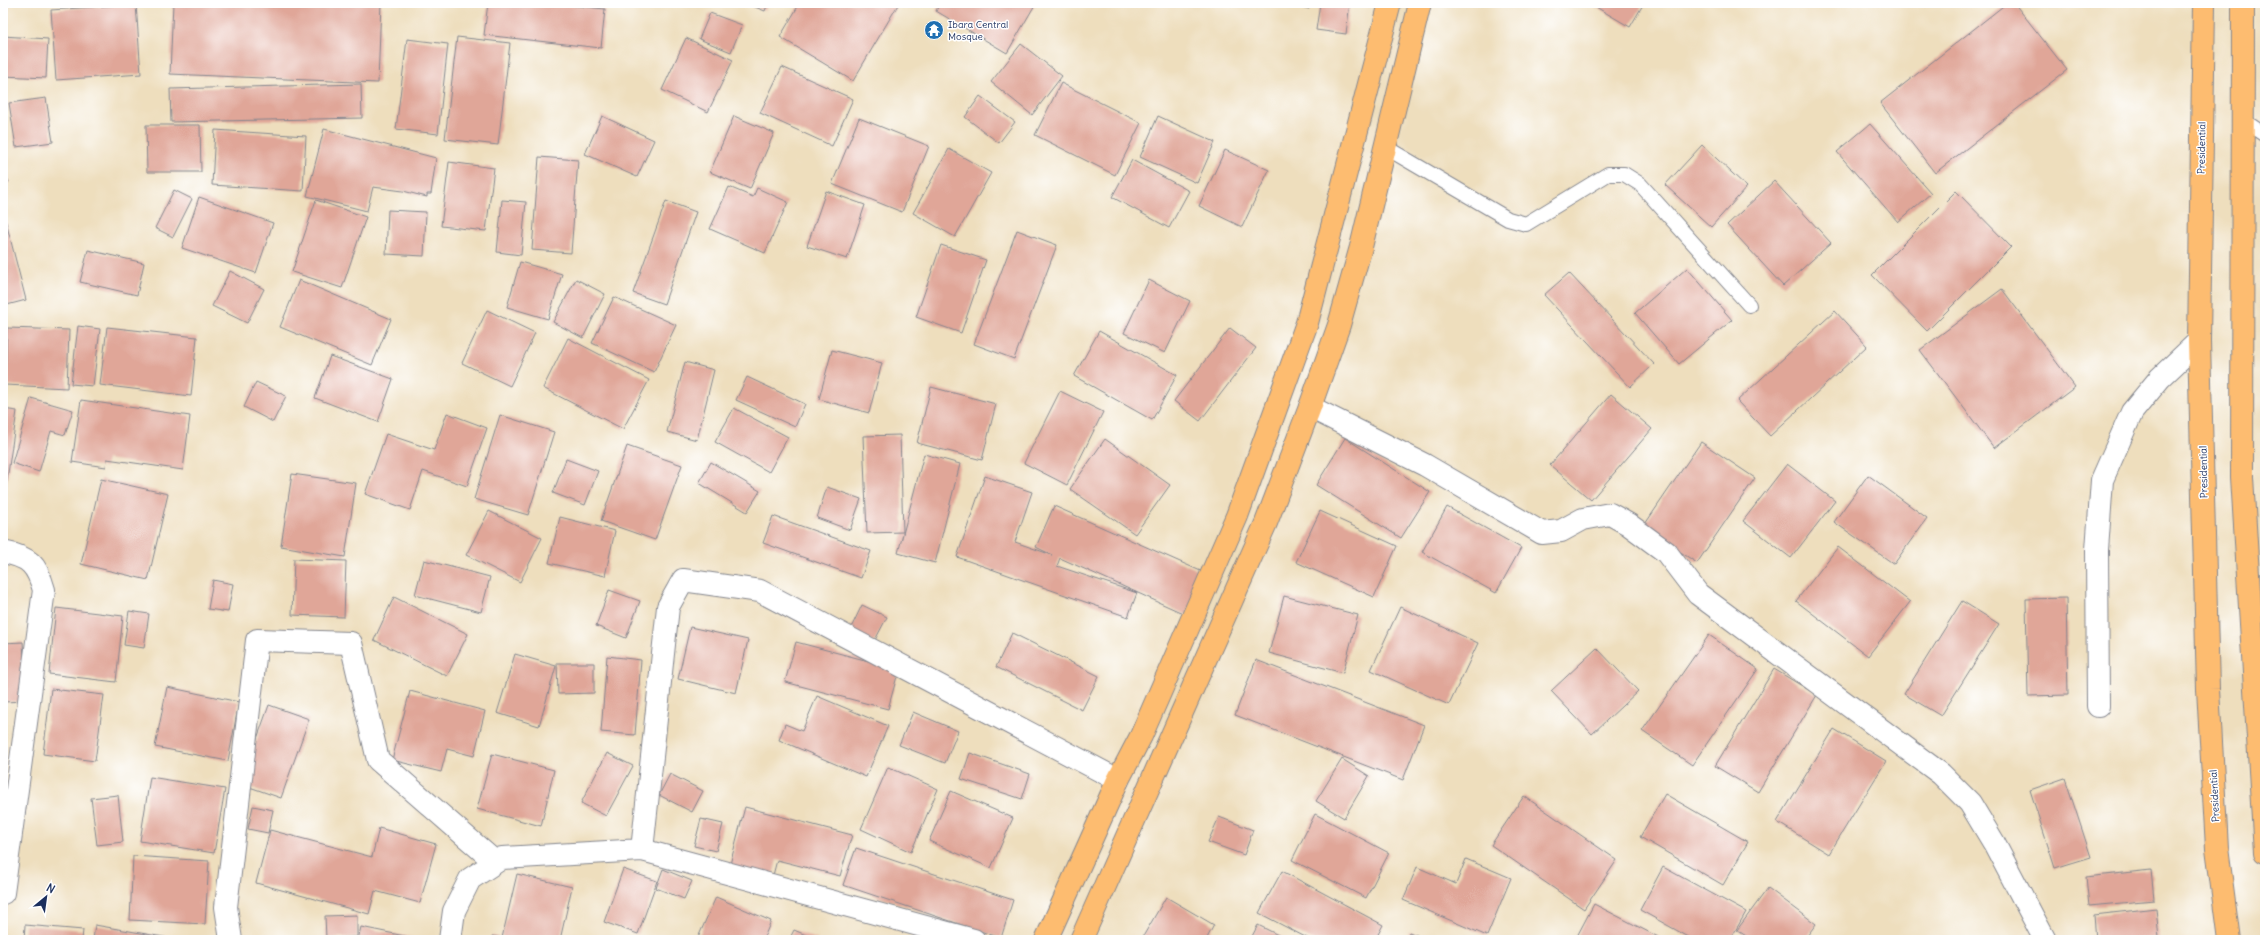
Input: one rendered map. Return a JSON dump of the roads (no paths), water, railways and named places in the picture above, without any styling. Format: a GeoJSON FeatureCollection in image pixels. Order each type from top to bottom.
{"type":"FeatureCollection","features":[{"type":"Feature","properties":{"kind":"main road"},"geometry":{"type":"LineString","coordinates":[[1046,940],[1118,780],[1141,736],[1237,516],[1307,323],[1390,3]]}},
{"type":"Feature","properties":{"kind":"main road"},"geometry":{"type":"LineString","coordinates":[[1081,940],[1266,523],[1310,407],[1338,325],[1361,247],[1420,3]]}},
{"type":"Feature","properties":{"kind":"main road","name":"Presidential"},"geometry":{"type":"LineString","coordinates":[[2204,3],[2200,342],[2208,689],[2217,848],[2229,940]]}},
{"type":"Feature","properties":{"kind":"main road"},"geometry":{"type":"LineString","coordinates":[[2243,3],[2244,121],[2242,477],[2265,852]]}},
{"type":"Feature","properties":{"kind":"street"},"geometry":{"type":"LineString","coordinates":[[2098,706],[2097,550],[2102,480],[2132,412],[2160,378],[2200,342]]}},
{"type":"Feature","properties":{"kind":"street"},"geometry":{"type":"LineString","coordinates":[[1310,407],[1425,465],[1542,533],[1561,531],[1584,519],[1610,514],[1628,524],[1660,547],[1666,552],[1698,594],[1934,769],[1970,803],[1994,843],[2045,940]]}},
{"type":"Feature","properties":{"kind":"street"},"geometry":{"type":"LineString","coordinates":[[3,552],[24,558],[38,571],[44,590],[3,892]]}},
{"type":"Feature","properties":{"kind":"street"},"geometry":{"type":"LineString","coordinates":[[642,850],[668,608],[684,580],[760,591],[1118,780]]}},
{"type":"Feature","properties":{"kind":"street"},"geometry":{"type":"LineString","coordinates":[[231,940],[226,907],[257,640],[351,643],[378,760],[495,862]]}},
{"type":"Feature","properties":{"kind":"street"},"geometry":{"type":"LineString","coordinates":[[450,940],[454,911],[470,879],[502,858],[642,850],[974,940]]}},
{"type":"Feature","properties":{"kind":"lane"},"geometry":{"type":"LineString","coordinates":[[2244,121],[2265,135]]}},
{"type":"Feature","properties":{"kind":"lane"},"geometry":{"type":"LineString","coordinates":[[1385,147],[1508,219],[1526,224],[1608,174],[1624,174],[1640,184],[1749,306]]}},
{"type":"Feature","properties":{"kind":"place","name":"Ibara Central Mosque"},"geometry":{"type":"Point","coordinates":[934,30]}}]}
